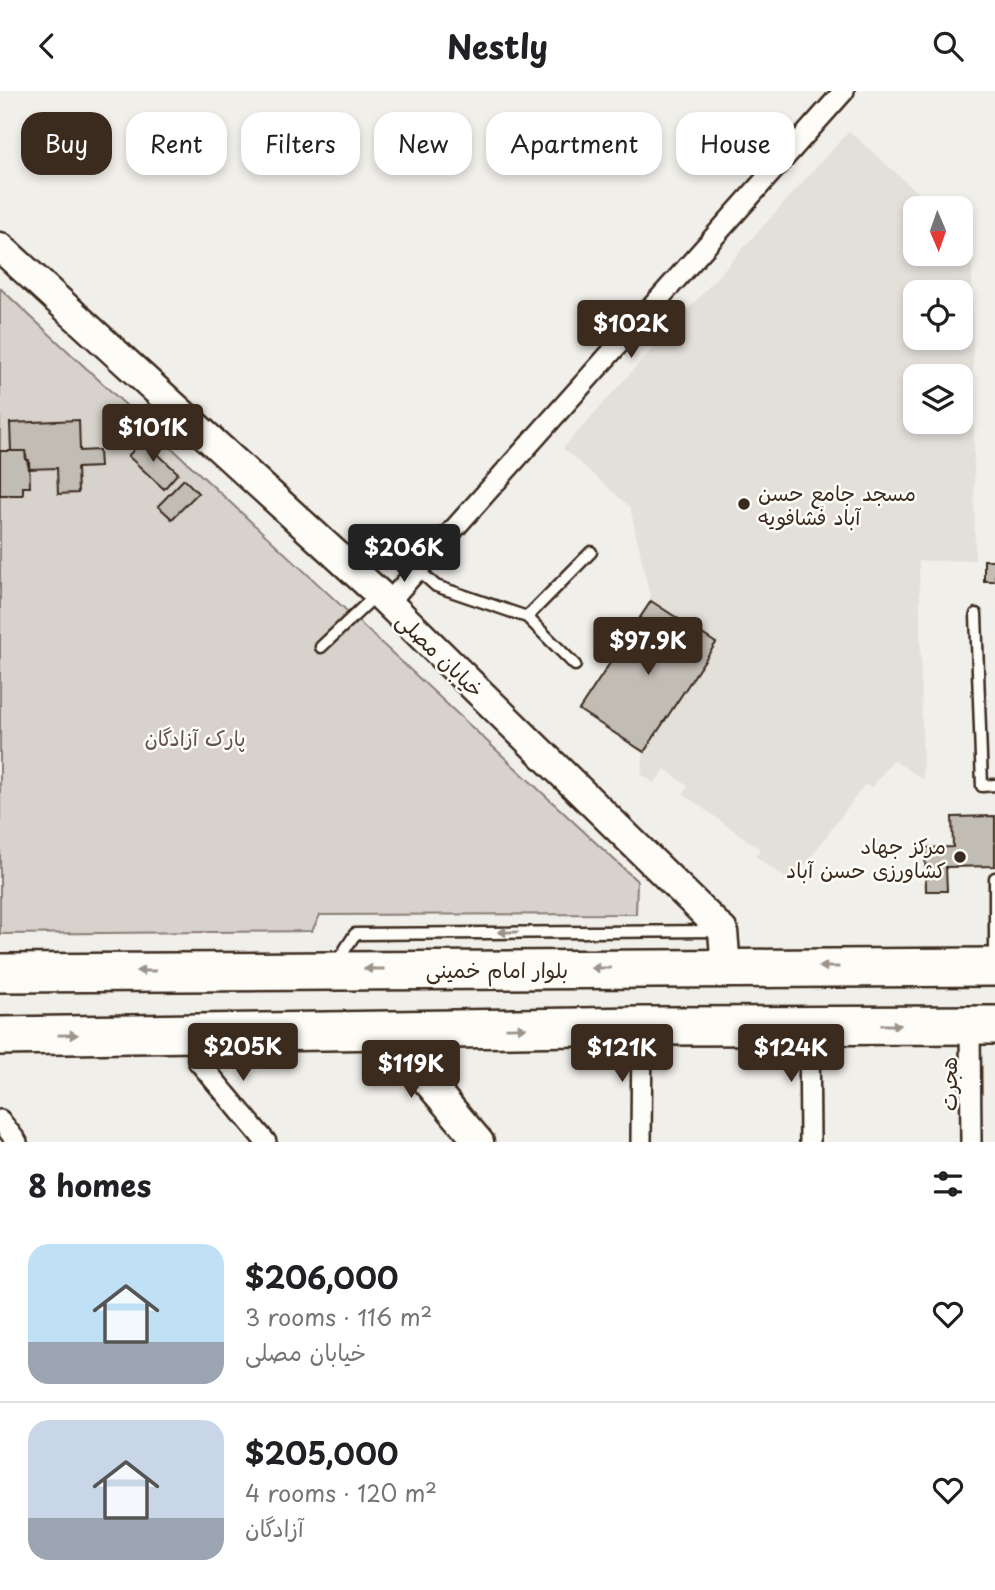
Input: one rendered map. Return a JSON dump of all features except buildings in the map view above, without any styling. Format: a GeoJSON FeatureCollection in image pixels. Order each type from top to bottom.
{"type":"FeatureCollection","features":[{"type":"Feature","properties":{"kind":"highway","name":"بلوار امام خمینی"},"geometry":{"type":"LineString","coordinates":[[8,970],[995,965]]}},
{"type":"Feature","properties":{"kind":"highway"},"geometry":{"type":"LineString","coordinates":[[0,1036],[642,1026],[983,1025]]}},
{"type":"Feature","properties":{"kind":"main road","name":"خیابان مصلی"},"geometry":{"type":"LineString","coordinates":[[0,249],[383,598],[723,931]]}},
{"type":"Feature","properties":{"kind":"main road"},"geometry":{"type":"LineString","coordinates":[[723,931],[726,968]]}},
{"type":"Feature","properties":{"kind":"main road"},"geometry":{"type":"LineString","coordinates":[[407,1029],[410,1061],[479,1142]]}},
{"type":"Feature","properties":{"kind":"street"},"geometry":{"type":"LineString","coordinates":[[383,598],[418,570],[844,91]]}},
{"type":"Feature","properties":{"kind":"street","name":"هجرت"},"geometry":{"type":"LineString","coordinates":[[971,1142],[983,1025]]}},
{"type":"Feature","properties":{"kind":"street"},"geometry":{"type":"LineString","coordinates":[[641,1142],[642,1026]]}},
{"type":"Feature","properties":{"kind":"street"},"geometry":{"type":"LineString","coordinates":[[809,1026],[810,1142]]}},
{"type":"Feature","properties":{"kind":"street"},"geometry":{"type":"LineString","coordinates":[[200,1031],[198,1061],[266,1142]]}},
{"type":"Feature","properties":{"kind":"street"},"geometry":{"type":"LineString","coordinates":[[0,1120],[17,1142]]}},
{"type":"Feature","properties":{"kind":"lane"},"geometry":{"type":"LineString","coordinates":[[527,617],[591,552]]}},
{"type":"Feature","properties":{"kind":"lane"},"geometry":{"type":"LineString","coordinates":[[418,570],[436,586],[527,617],[575,666]]}},
{"type":"Feature","properties":{"kind":"lane"},"geometry":{"type":"LineString","coordinates":[[321,647],[383,598]]}},
{"type":"Feature","properties":{"kind":"lane"},"geometry":{"type":"LineString","coordinates":[[976,614],[982,786],[995,785]]}},
{"type":"Feature","properties":{"kind":"lane"},"geometry":{"type":"LineString","coordinates":[[995,878],[995,965]]}},
{"type":"Feature","properties":{"kind":"lane"},"geometry":{"type":"LineString","coordinates":[[332,969],[355,934],[723,931]]}},
{"type":"Feature","properties":{"kind":"shaded area","name":"مسجد جامع حسن آباد فشافویه"},"geometry":{"type":"Polygon","coordinates":[[[849,131],[922,196],[903,196],[903,266],[972,266],[972,280],[903,280],[903,350],[973,348],[975,560],[919,561],[923,779],[893,760],[872,788],[865,784],[792,883],[755,856],[760,849],[683,794],[688,786],[665,769],[654,783],[641,774],[644,752],[716,643],[651,601],[630,507],[563,448],[849,131]]]}},
{"type":"Feature","properties":{"kind":"green space","name":"پارک آزادگان"},"geometry":{"type":"Polygon","coordinates":[[[0,288],[637,881],[636,914],[320,915],[312,931],[0,934],[0,288]]]}},
{"type":"Feature","properties":{"kind":"place","name":"مسجد جامع حسن آباد فشافویه"},"geometry":{"type":"Point","coordinates":[744,504]}},
{"type":"Feature","properties":{"kind":"place","name":"مرکز جهاد کشاورزی حسن آباد"},"geometry":{"type":"Point","coordinates":[960,857]}}]}
